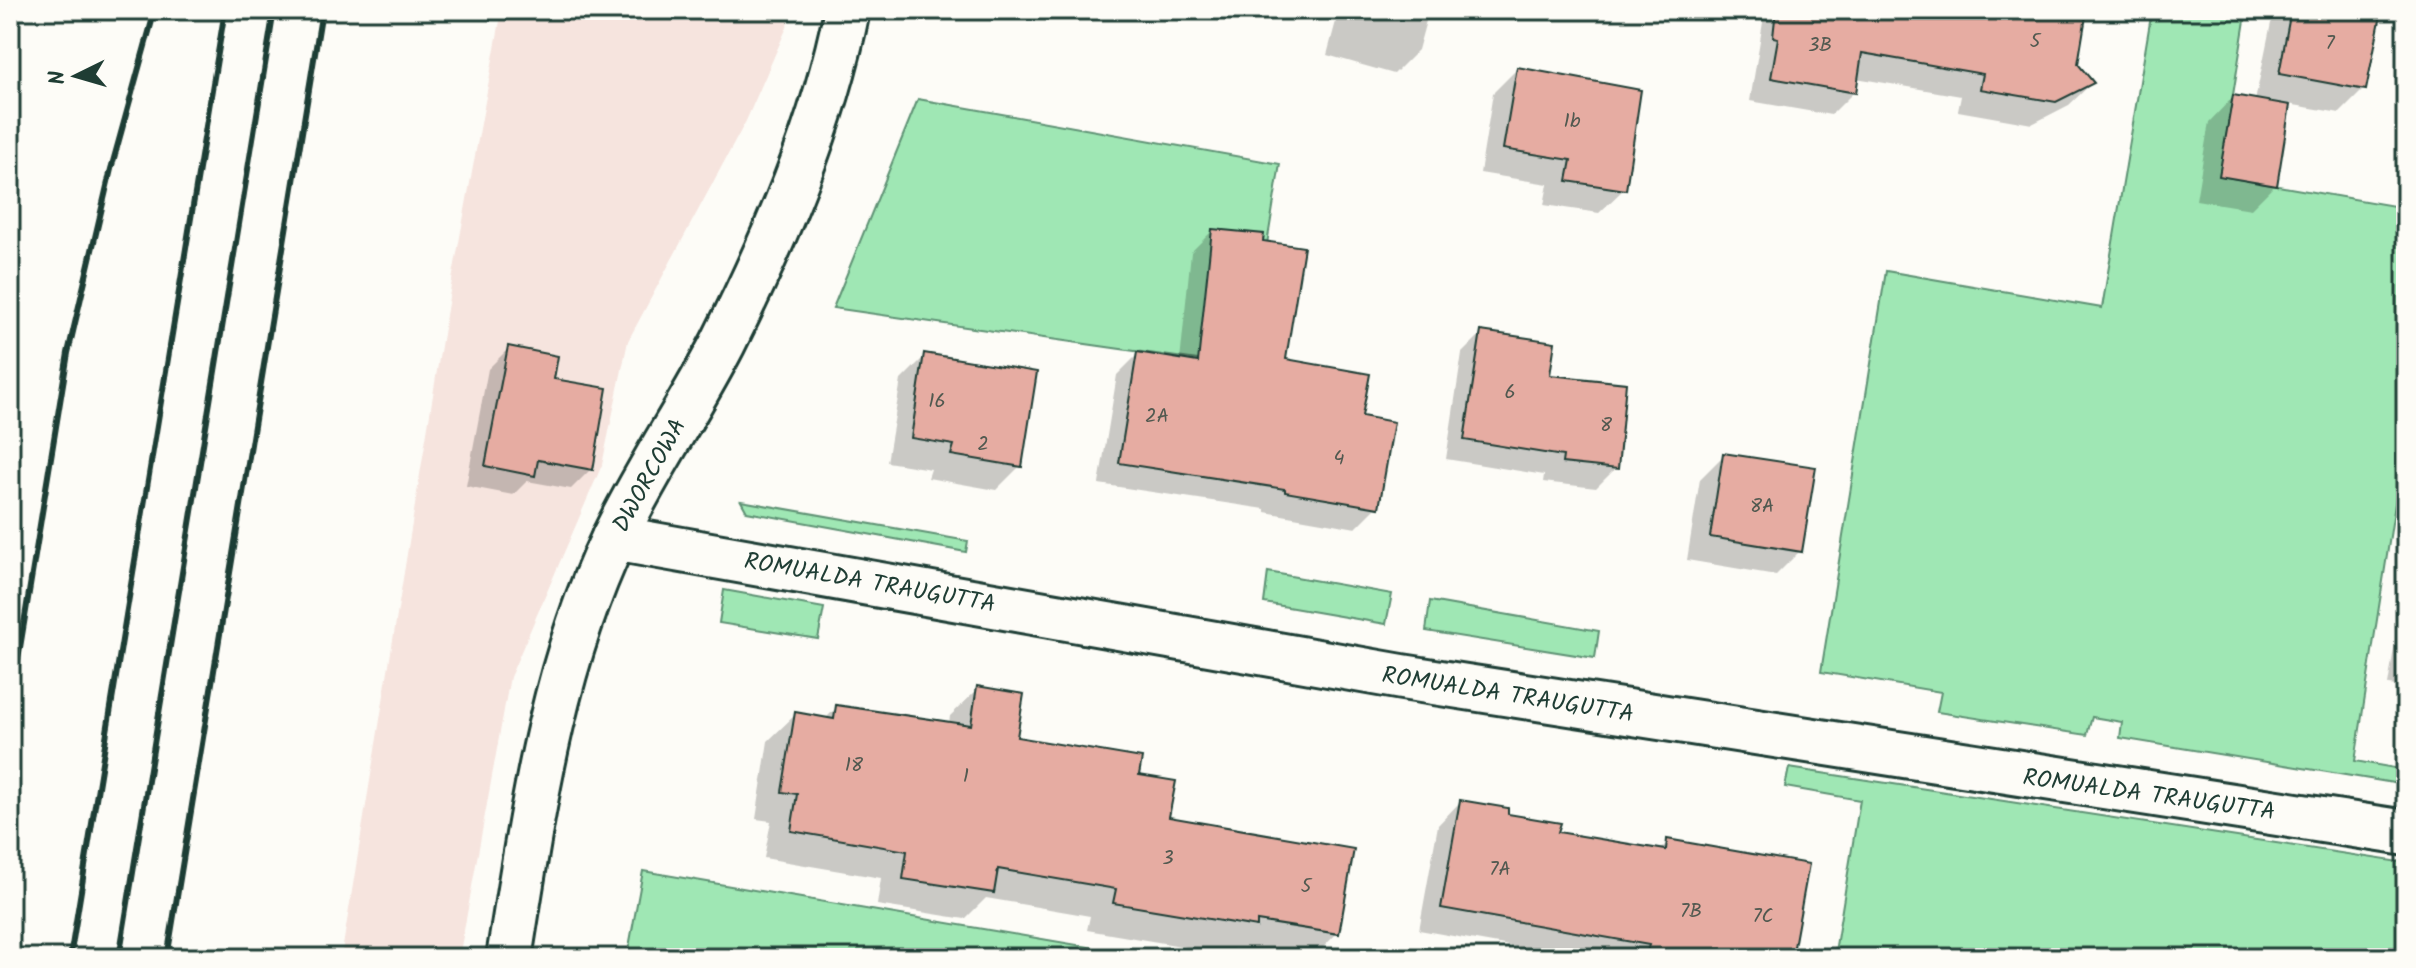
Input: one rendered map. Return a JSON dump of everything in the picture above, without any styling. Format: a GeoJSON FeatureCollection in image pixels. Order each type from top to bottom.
{"type":"FeatureCollection","features":[{"type":"Feature","properties":{"kind":"street","name":"DWORCOWA"},"geometry":{"type":"LineString","coordinates":[[509,958],[551,718],[577,633],[614,538],[722,343],[775,231],[823,106],[847,10]]}},
{"type":"Feature","properties":{"kind":"street","name":"ROMUALDA TRAUGUTTA"},"geometry":{"type":"LineString","coordinates":[[614,538],[1402,677],[2406,833]]}},
{"type":"Feature","properties":{"kind":"shaded area"},"geometry":{"type":"Polygon","coordinates":[[[502,10],[790,10],[787,27],[746,121],[628,341],[602,465],[510,677],[459,958],[341,958],[450,291],[502,10]]]}},
{"type":"Feature","properties":{"kind":"green space"},"geometry":{"type":"Polygon","coordinates":[[[2152,10],[2221,10],[2246,14],[2220,176],[2406,208],[2406,433],[2355,761],[2406,770],[2406,785],[2120,738],[2122,722],[2092,717],[2087,735],[1937,712],[1941,692],[1821,672],[1886,271],[2102,308],[2152,10]]]}},
{"type":"Feature","properties":{"kind":"green space"},"geometry":{"type":"Polygon","coordinates":[[[918,99],[1280,164],[1247,367],[833,308],[918,99]]]}},
{"type":"Feature","properties":{"kind":"green space"},"geometry":{"type":"Polygon","coordinates":[[[741,501],[968,541],[966,552],[747,512],[741,501]]]}},
{"type":"Feature","properties":{"kind":"green space"},"geometry":{"type":"Polygon","coordinates":[[[1268,572],[1392,594],[1386,624],[1264,603],[1268,572]]]}},
{"type":"Feature","properties":{"kind":"green space"},"geometry":{"type":"Polygon","coordinates":[[[724,590],[824,608],[818,639],[719,623],[724,590]]]}},
{"type":"Feature","properties":{"kind":"green space"},"geometry":{"type":"Polygon","coordinates":[[[1430,601],[1599,631],[1595,658],[1426,631],[1430,601]]]}},
{"type":"Feature","properties":{"kind":"green space"},"geometry":{"type":"Polygon","coordinates":[[[1789,768],[2406,863],[2406,958],[1834,958],[1860,800],[1785,787],[1789,768]]]}},
{"type":"Feature","properties":{"kind":"green space"},"geometry":{"type":"Polygon","coordinates":[[[643,871],[1153,958],[627,958],[643,871]]]}},
{"type":"Feature","properties":{"kind":"building"},"geometry":{"type":"Polygon","coordinates":[[[1776,10],[2050,10],[2086,16],[2078,64],[2094,83],[2056,102],[1980,89],[1983,74],[1862,53],[1856,93],[1771,78],[1778,38],[1773,37],[1776,10]]]}},
{"type":"Feature","properties":{"kind":"building"},"geometry":{"type":"Polygon","coordinates":[[[2291,10],[2382,10],[2366,90],[2279,74],[2291,10]]]}},
{"type":"Feature","properties":{"kind":"building"},"geometry":{"type":"Polygon","coordinates":[[[1517,67],[1641,90],[1626,190],[1567,181],[1571,160],[1503,149],[1517,67]]]}},
{"type":"Feature","properties":{"kind":"building"},"geometry":{"type":"Polygon","coordinates":[[[2233,95],[2290,105],[2277,186],[2219,176],[2233,95]]]}},
{"type":"Feature","properties":{"kind":"building"},"geometry":{"type":"Polygon","coordinates":[[[1212,229],[1264,234],[1263,241],[1304,247],[1286,359],[1370,374],[1362,416],[1394,422],[1379,508],[1285,492],[1285,489],[1119,463],[1137,352],[1198,362],[1212,229]]]}},
{"type":"Feature","properties":{"kind":"building"},"geometry":{"type":"Polygon","coordinates":[[[1481,331],[1555,342],[1550,375],[1626,383],[1618,469],[1562,463],[1563,456],[1464,440],[1481,331]]]}},
{"type":"Feature","properties":{"kind":"building"},"geometry":{"type":"Polygon","coordinates":[[[508,346],[558,356],[554,379],[607,388],[593,470],[538,460],[535,476],[485,466],[508,346]]]}},
{"type":"Feature","properties":{"kind":"building"},"geometry":{"type":"Polygon","coordinates":[[[924,353],[1037,372],[1022,467],[951,455],[954,445],[911,438],[924,353]]]}},
{"type":"Feature","properties":{"kind":"building"},"geometry":{"type":"Polygon","coordinates":[[[1723,453],[1816,467],[1802,552],[1710,537],[1723,453]]]}},
{"type":"Feature","properties":{"kind":"building"},"geometry":{"type":"Polygon","coordinates":[[[977,686],[1024,694],[1017,737],[1142,758],[1139,775],[1176,781],[1169,817],[1354,849],[1339,934],[1257,921],[1257,927],[1113,903],[1116,889],[998,869],[994,893],[903,879],[907,851],[791,831],[797,794],[782,792],[795,712],[834,719],[836,705],[971,725],[977,686]]]}},
{"type":"Feature","properties":{"kind":"building"},"geometry":{"type":"Polygon","coordinates":[[[1460,800],[1508,808],[1508,814],[1561,823],[1558,832],[1666,850],[1667,839],[1809,864],[1792,958],[1684,958],[1647,951],[1649,945],[1441,908],[1460,800]]]}},
{"type":"Feature","properties":{"kind":"railway"},"geometry":{"type":"LineString","coordinates":[[10,709],[68,353],[111,169],[155,10]]}},
{"type":"Feature","properties":{"kind":"railway"},"geometry":{"type":"LineString","coordinates":[[70,958],[225,10]]}},
{"type":"Feature","properties":{"kind":"railway"},"geometry":{"type":"LineString","coordinates":[[119,958],[274,10]]}},
{"type":"Feature","properties":{"kind":"railway"},"geometry":{"type":"LineString","coordinates":[[167,958],[322,10]]}}]}
